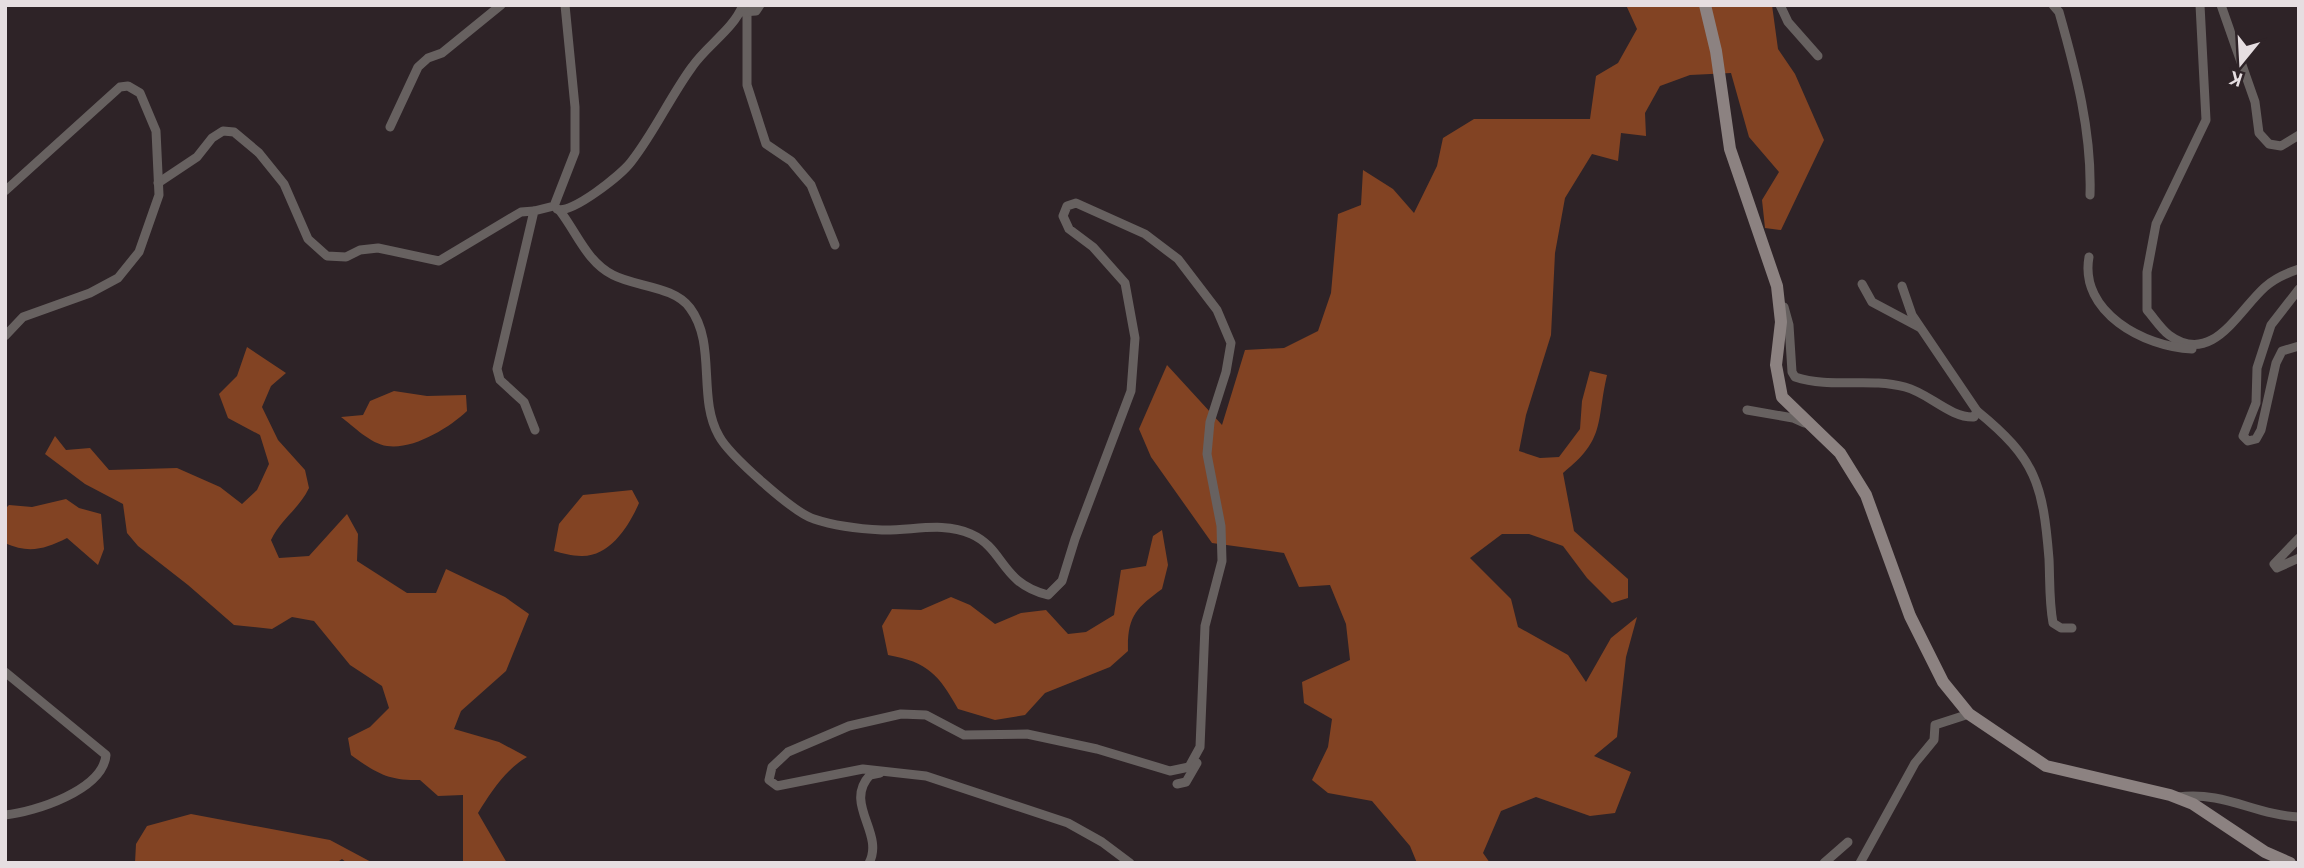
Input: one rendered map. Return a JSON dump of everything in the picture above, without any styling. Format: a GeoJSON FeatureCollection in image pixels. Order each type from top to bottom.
{"type":"FeatureCollection","features":[{"type":"Feature","properties":{"kind":"main road"},"geometry":{"type":"LineString","coordinates":[[1705,5],[1716,51],[1730,149],[1777,286],[1781,322],[1776,365],[1782,397],[1840,453],[1866,495],[1925,652],[1943,682],[1969,714],[2046,766],[2176,797],[2217,819],[2264,852],[2290,863]]}},
{"type":"Feature","properties":{"kind":"street"},"geometry":{"type":"LineString","coordinates":[[390,127],[418,67],[428,58],[442,53],[501,5]]}},
{"type":"Feature","properties":{"kind":"street"},"geometry":{"type":"LineString","coordinates":[[557,209],[575,152],[575,107],[565,5]]}},
{"type":"Feature","properties":{"kind":"street"},"geometry":{"type":"LineString","coordinates":[[744,10],[756,11],[760,5]]}},
{"type":"Feature","properties":{"kind":"street"},"geometry":{"type":"LineString","coordinates":[[1780,5],[1788,22],[1818,56]]}},
{"type":"Feature","properties":{"kind":"street"},"geometry":{"type":"LineString","coordinates":[[2053,5],[2059,12],[2074,65],[2091,155],[2090,195]]}},
{"type":"Feature","properties":{"kind":"street"},"geometry":{"type":"LineString","coordinates":[[2200,5],[2206,120],[2156,224],[2147,272],[2147,310],[2169,335],[2190,345],[2214,340]]}},
{"type":"Feature","properties":{"kind":"street"},"geometry":{"type":"LineString","coordinates":[[2221,5],[2255,102],[2259,133],[2269,144],[2281,146],[2299,135]]}},
{"type":"Feature","properties":{"kind":"street"},"geometry":{"type":"LineString","coordinates":[[158,183],[197,157],[212,138],[223,131],[234,132],[259,153],[284,184],[308,239],[327,256],[346,257],[360,250],[379,248],[439,261],[521,212],[557,209],[587,199],[630,164],[692,66],[744,10]]}},
{"type":"Feature","properties":{"kind":"street"},"geometry":{"type":"LineString","coordinates":[[744,10],[747,85],[766,144],[792,161],[810,185],[835,245]]}},
{"type":"Feature","properties":{"kind":"street"},"geometry":{"type":"LineString","coordinates":[[5,191],[120,87],[128,86],[140,93],[156,131],[159,195],[139,252],[129,268],[118,278],[90,293],[23,317],[5,336]]}},
{"type":"Feature","properties":{"kind":"street"},"geometry":{"type":"LineString","coordinates":[[557,209],[597,264],[613,275],[673,295],[690,308],[701,334],[710,417],[719,438],[767,487],[811,519],[881,530],[956,528],[971,533],[984,541],[1015,580],[1031,590],[1048,594],[1062,581],[1130,391],[1135,338],[1125,283],[1093,247],[1069,229],[1063,216],[1068,206],[1076,203],[1145,234],[1178,259],[1217,310],[1231,342],[1226,372],[1209,422],[1207,454],[1221,526],[1222,561],[1205,626],[1199,759],[1186,782],[1177,783]]}},
{"type":"Feature","properties":{"kind":"street"},"geometry":{"type":"LineString","coordinates":[[534,211],[497,369],[500,380],[523,402],[535,430]]}},
{"type":"Feature","properties":{"kind":"street"},"geometry":{"type":"LineString","coordinates":[[2089,257],[2085,274],[2090,291],[2107,315],[2157,340],[2183,348],[2207,349],[2265,287],[2299,269]]}},
{"type":"Feature","properties":{"kind":"street"},"geometry":{"type":"LineString","coordinates":[[1862,284],[1872,302],[1924,329]]}},
{"type":"Feature","properties":{"kind":"street"},"geometry":{"type":"LineString","coordinates":[[1777,286],[1789,325],[1792,372],[1795,377],[1836,383],[1871,381],[1905,387],[1926,394],[1963,418],[1974,417],[1977,411]]}},
{"type":"Feature","properties":{"kind":"street"},"geometry":{"type":"LineString","coordinates":[[1902,286],[1912,315],[1977,411],[2024,454],[2035,475],[2049,558],[2053,623],[2061,628],[2072,628]]}},
{"type":"Feature","properties":{"kind":"street"},"geometry":{"type":"LineString","coordinates":[[2299,289],[2271,325],[2257,368],[2256,403],[2243,436],[2248,441],[2256,439],[2261,430],[2276,363],[2282,351],[2299,346]]}},
{"type":"Feature","properties":{"kind":"street"},"geometry":{"type":"LineString","coordinates":[[1747,410],[1793,418],[1812,427]]}},
{"type":"Feature","properties":{"kind":"street"},"geometry":{"type":"LineString","coordinates":[[2299,538],[2274,564],[2277,568],[2287,566],[2299,558]]}},
{"type":"Feature","properties":{"kind":"street"},"geometry":{"type":"LineString","coordinates":[[5,673],[106,755],[102,773],[88,784],[32,812],[5,815]]}},
{"type":"Feature","properties":{"kind":"street"},"geometry":{"type":"LineString","coordinates":[[1130,863],[1102,842],[1068,823],[926,776],[863,769],[777,786],[769,780],[772,767],[788,752],[849,726],[901,714],[926,715],[964,735],[1027,734],[1053,738],[1170,771],[1189,767],[1200,747]]}},
{"type":"Feature","properties":{"kind":"street"},"geometry":{"type":"LineString","coordinates":[[1860,863],[1915,763],[1934,740],[1935,725],[1969,714]]}},
{"type":"Feature","properties":{"kind":"street"},"geometry":{"type":"LineString","coordinates":[[869,863],[873,850],[860,803],[860,791],[870,775],[885,771]]}},
{"type":"Feature","properties":{"kind":"street"},"geometry":{"type":"LineString","coordinates":[[2176,797],[2224,798],[2275,814],[2299,817]]}},
{"type":"Feature","properties":{"kind":"street"},"geometry":{"type":"LineString","coordinates":[[1824,863],[1848,842]]}},
{"type":"Feature","properties":{"kind":"shaded area"},"geometry":{"type":"Polygon","coordinates":[[[1626,5],[1772,5],[1778,49],[1795,74],[1824,140],[1781,230],[1765,228],[1762,200],[1779,172],[1749,137],[1731,73],[1690,75],[1660,86],[1645,113],[1646,136],[1621,133],[1618,161],[1592,154],[1565,198],[1555,253],[1551,335],[1526,415],[1519,451],[1540,458],[1559,457],[1580,429],[1582,401],[1590,371],[1607,375],[1600,418],[1593,440],[1577,461],[1563,473],[1574,531],[1628,579],[1628,598],[1612,603],[1587,578],[1563,546],[1529,534],[1502,534],[1470,558],[1511,599],[1518,627],[1568,655],[1586,682],[1611,638],[1637,617],[1626,657],[1617,737],[1594,756],[1631,772],[1615,813],[1590,816],[1536,797],[1501,811],[1483,853],[1490,863],[1417,863],[1410,846],[1372,801],[1328,793],[1312,780],[1328,747],[1332,719],[1304,703],[1302,682],[1350,660],[1346,624],[1330,585],[1299,587],[1284,553],[1212,543],[1151,457],[1139,429],[1167,365],[1222,425],[1245,350],[1284,348],[1318,331],[1331,293],[1338,214],[1361,205],[1363,170],[1393,189],[1414,213],[1437,166],[1443,138],[1474,119],[1590,119],[1596,76],[1618,63],[1637,29],[1626,5]]]}},
{"type":"Feature","properties":{"kind":"shaded area"},"geometry":{"type":"Polygon","coordinates":[[[247,347],[286,373],[271,386],[262,407],[278,440],[305,470],[309,488],[271,540],[279,558],[309,556],[347,514],[358,534],[357,561],[407,593],[436,593],[446,569],[505,597],[529,614],[506,671],[461,711],[454,729],[499,742],[527,757],[506,774],[478,813],[507,863],[463,863],[463,795],[438,796],[420,780],[383,775],[351,755],[348,738],[370,727],[389,708],[382,686],[350,665],[314,621],[292,617],[272,629],[234,625],[138,546],[127,533],[123,504],[85,484],[45,454],[55,436],[66,450],[90,448],[109,470],[177,468],[220,487],[242,504],[257,490],[269,464],[260,435],[228,418],[219,394],[237,376],[247,347]]]}},
{"type":"Feature","properties":{"kind":"shaded area"},"geometry":{"type":"Polygon","coordinates":[[[394,391],[427,396],[466,395],[467,411],[430,436],[408,445],[397,446],[375,442],[341,417],[363,415],[370,401],[394,391]]]}},
{"type":"Feature","properties":{"kind":"shaded area"},"geometry":{"type":"Polygon","coordinates":[[[632,490],[639,503],[624,530],[609,546],[591,555],[581,556],[554,551],[559,524],[583,495],[632,490]]]}},
{"type":"Feature","properties":{"kind":"shaded area"},"geometry":{"type":"Polygon","coordinates":[[[66,499],[79,508],[101,514],[104,549],[98,565],[67,538],[37,549],[5,543],[5,509],[9,505],[32,507],[66,499]]]}},
{"type":"Feature","properties":{"kind":"shaded area"},"geometry":{"type":"Polygon","coordinates":[[[1162,530],[1168,565],[1162,589],[1140,608],[1131,621],[1128,651],[1110,667],[1045,693],[1025,715],[995,720],[958,709],[945,687],[931,672],[913,662],[888,655],[882,626],[892,609],[921,610],[951,597],[970,605],[995,624],[1021,613],[1046,610],[1068,634],[1086,632],[1114,615],[1121,570],[1146,566],[1153,536],[1162,530]]]}},
{"type":"Feature","properties":{"kind":"shaded area"},"geometry":{"type":"Polygon","coordinates":[[[191,814],[330,840],[373,863],[347,863],[342,859],[336,863],[135,863],[136,844],[147,826],[191,814]]]}}]}
